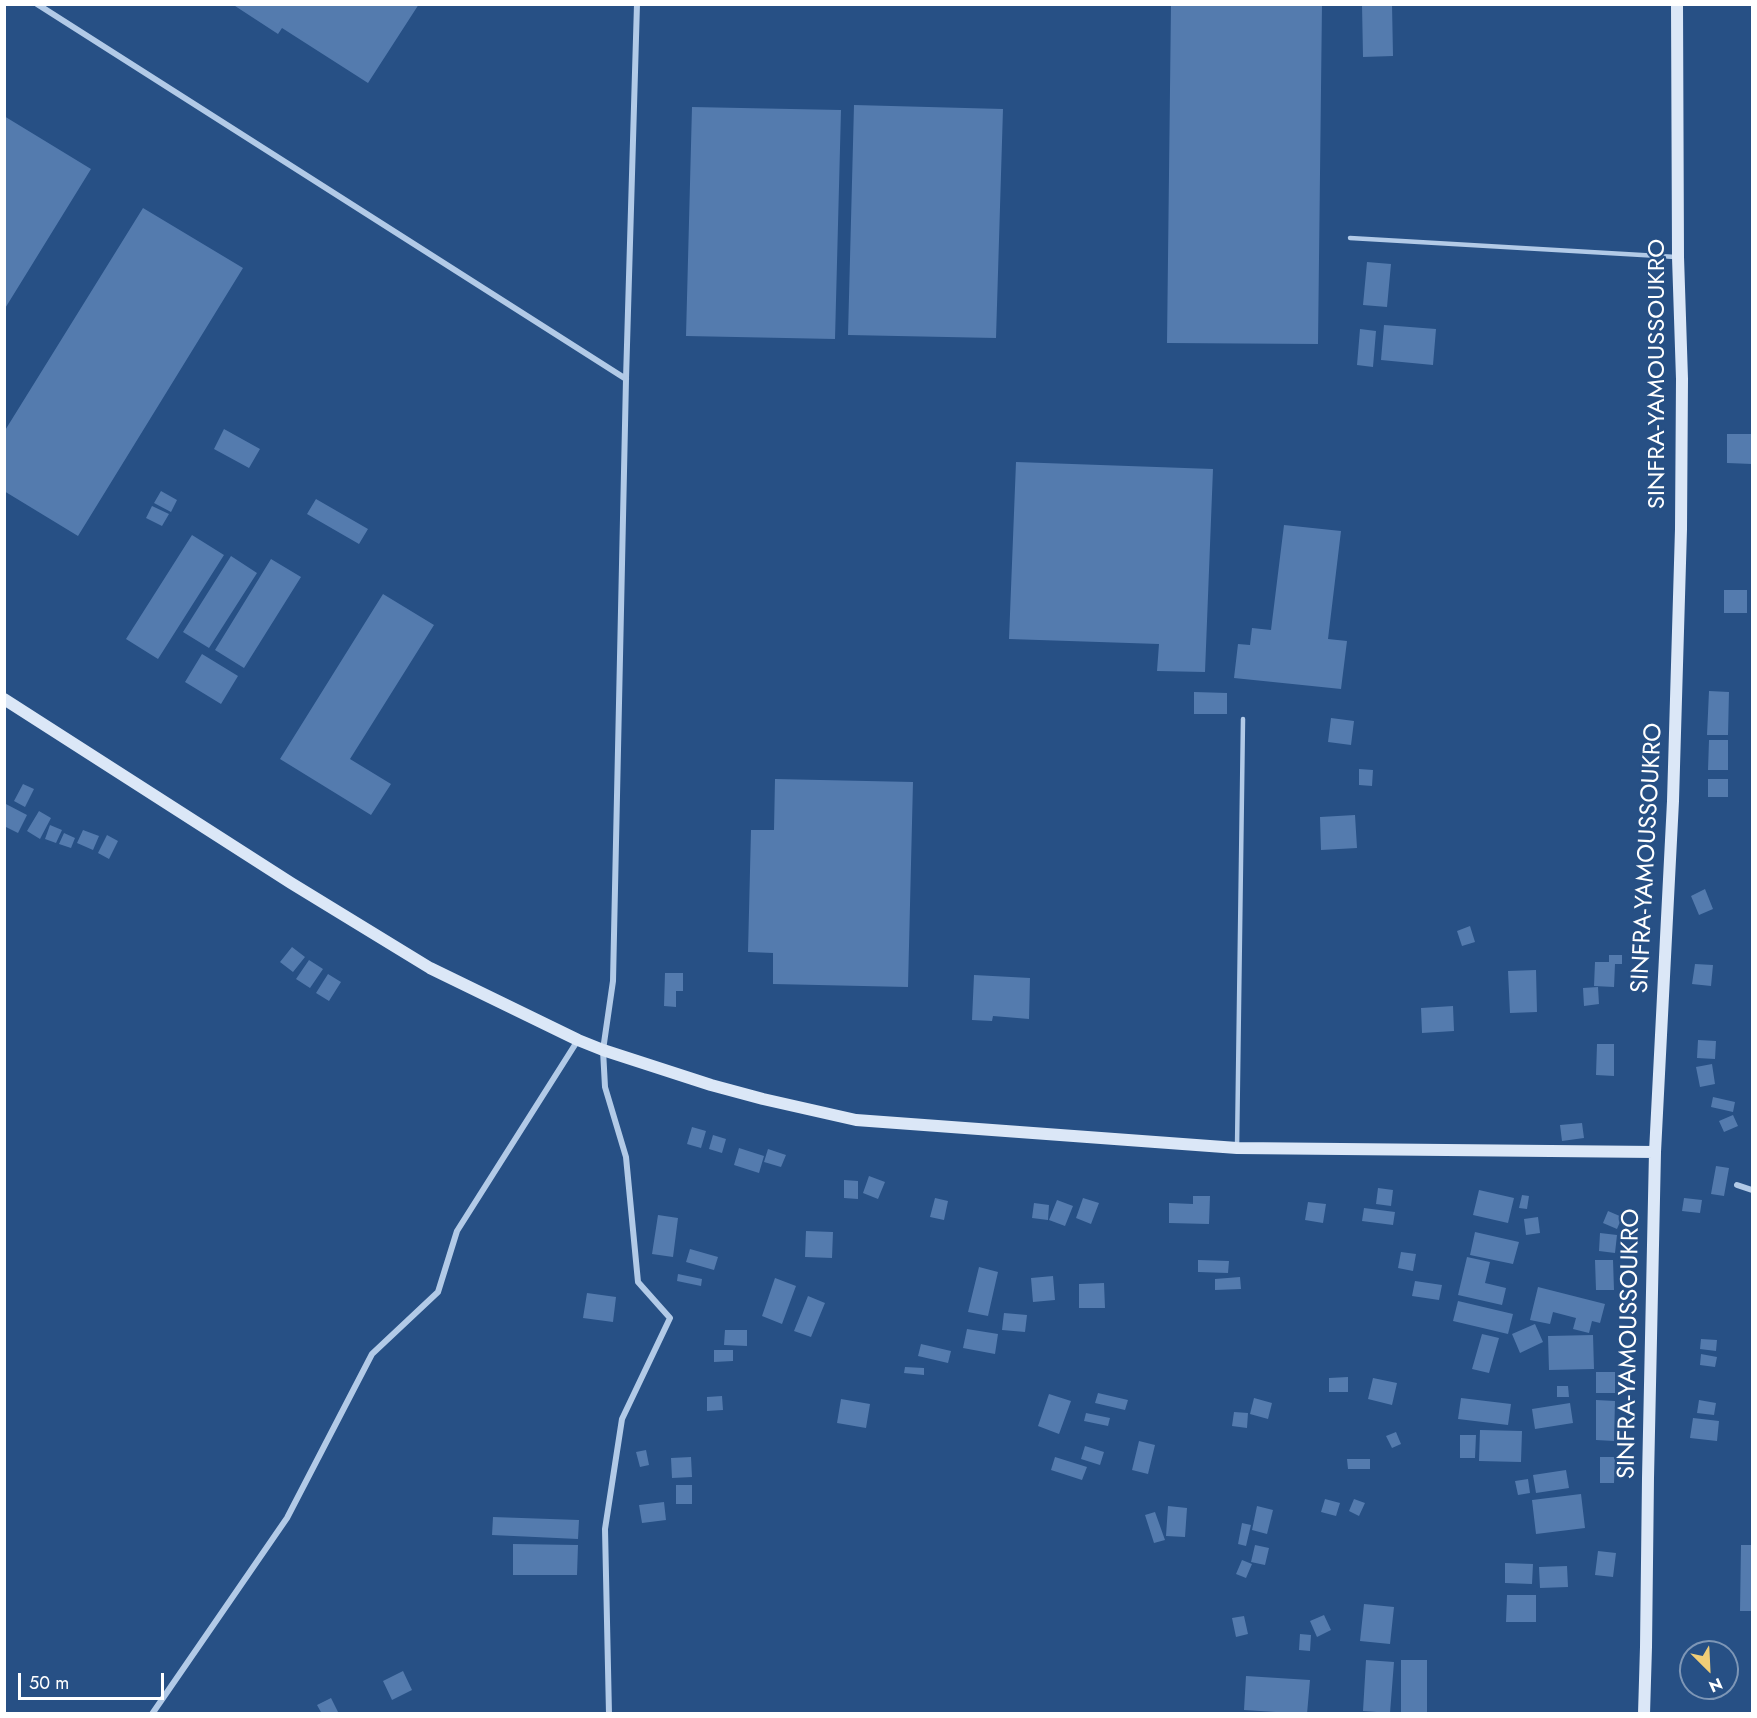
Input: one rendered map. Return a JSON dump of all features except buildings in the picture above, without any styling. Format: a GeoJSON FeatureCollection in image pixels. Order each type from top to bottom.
{"type":"FeatureCollection","features":[{"type":"Feature","properties":{"kind":"street"},"geometry":{"type":"LineString","coordinates":[[37,4],[626,379]]}},
{"type":"Feature","properties":{"kind":"street"},"geometry":{"type":"LineString","coordinates":[[609,1713],[605,1529],[621,1419],[670,1318],[638,1282],[626,1156],[605,1087],[603,1050],[613,981],[637,4]]}},
{"type":"Feature","properties":{"kind":"street","name":"SINFRA-YAMOUSSOUKRO"},"geometry":{"type":"LineString","coordinates":[[1644,1713],[1655,1152],[1673,801],[1678,643],[1682,379],[1678,257],[1677,4]]}},
{"type":"Feature","properties":{"kind":"street"},"geometry":{"type":"LineString","coordinates":[[4,699],[291,883],[429,968],[578,1040],[711,1085],[856,1120],[1237,1148],[1655,1152]]}},
{"type":"Feature","properties":{"kind":"street"},"geometry":{"type":"LineString","coordinates":[[152,1713],[287,1518],[372,1354],[438,1292],[457,1231],[578,1040]]}},
{"type":"Feature","properties":{"kind":"street"},"geometry":{"type":"LineString","coordinates":[[1737,1185],[1752,1190]]}},
{"type":"Feature","properties":{"kind":"lane"},"geometry":{"type":"LineString","coordinates":[[1350,238],[1678,257]]}},
{"type":"Feature","properties":{"kind":"lane"},"geometry":{"type":"LineString","coordinates":[[1237,1148],[1243,719]]}}]}
